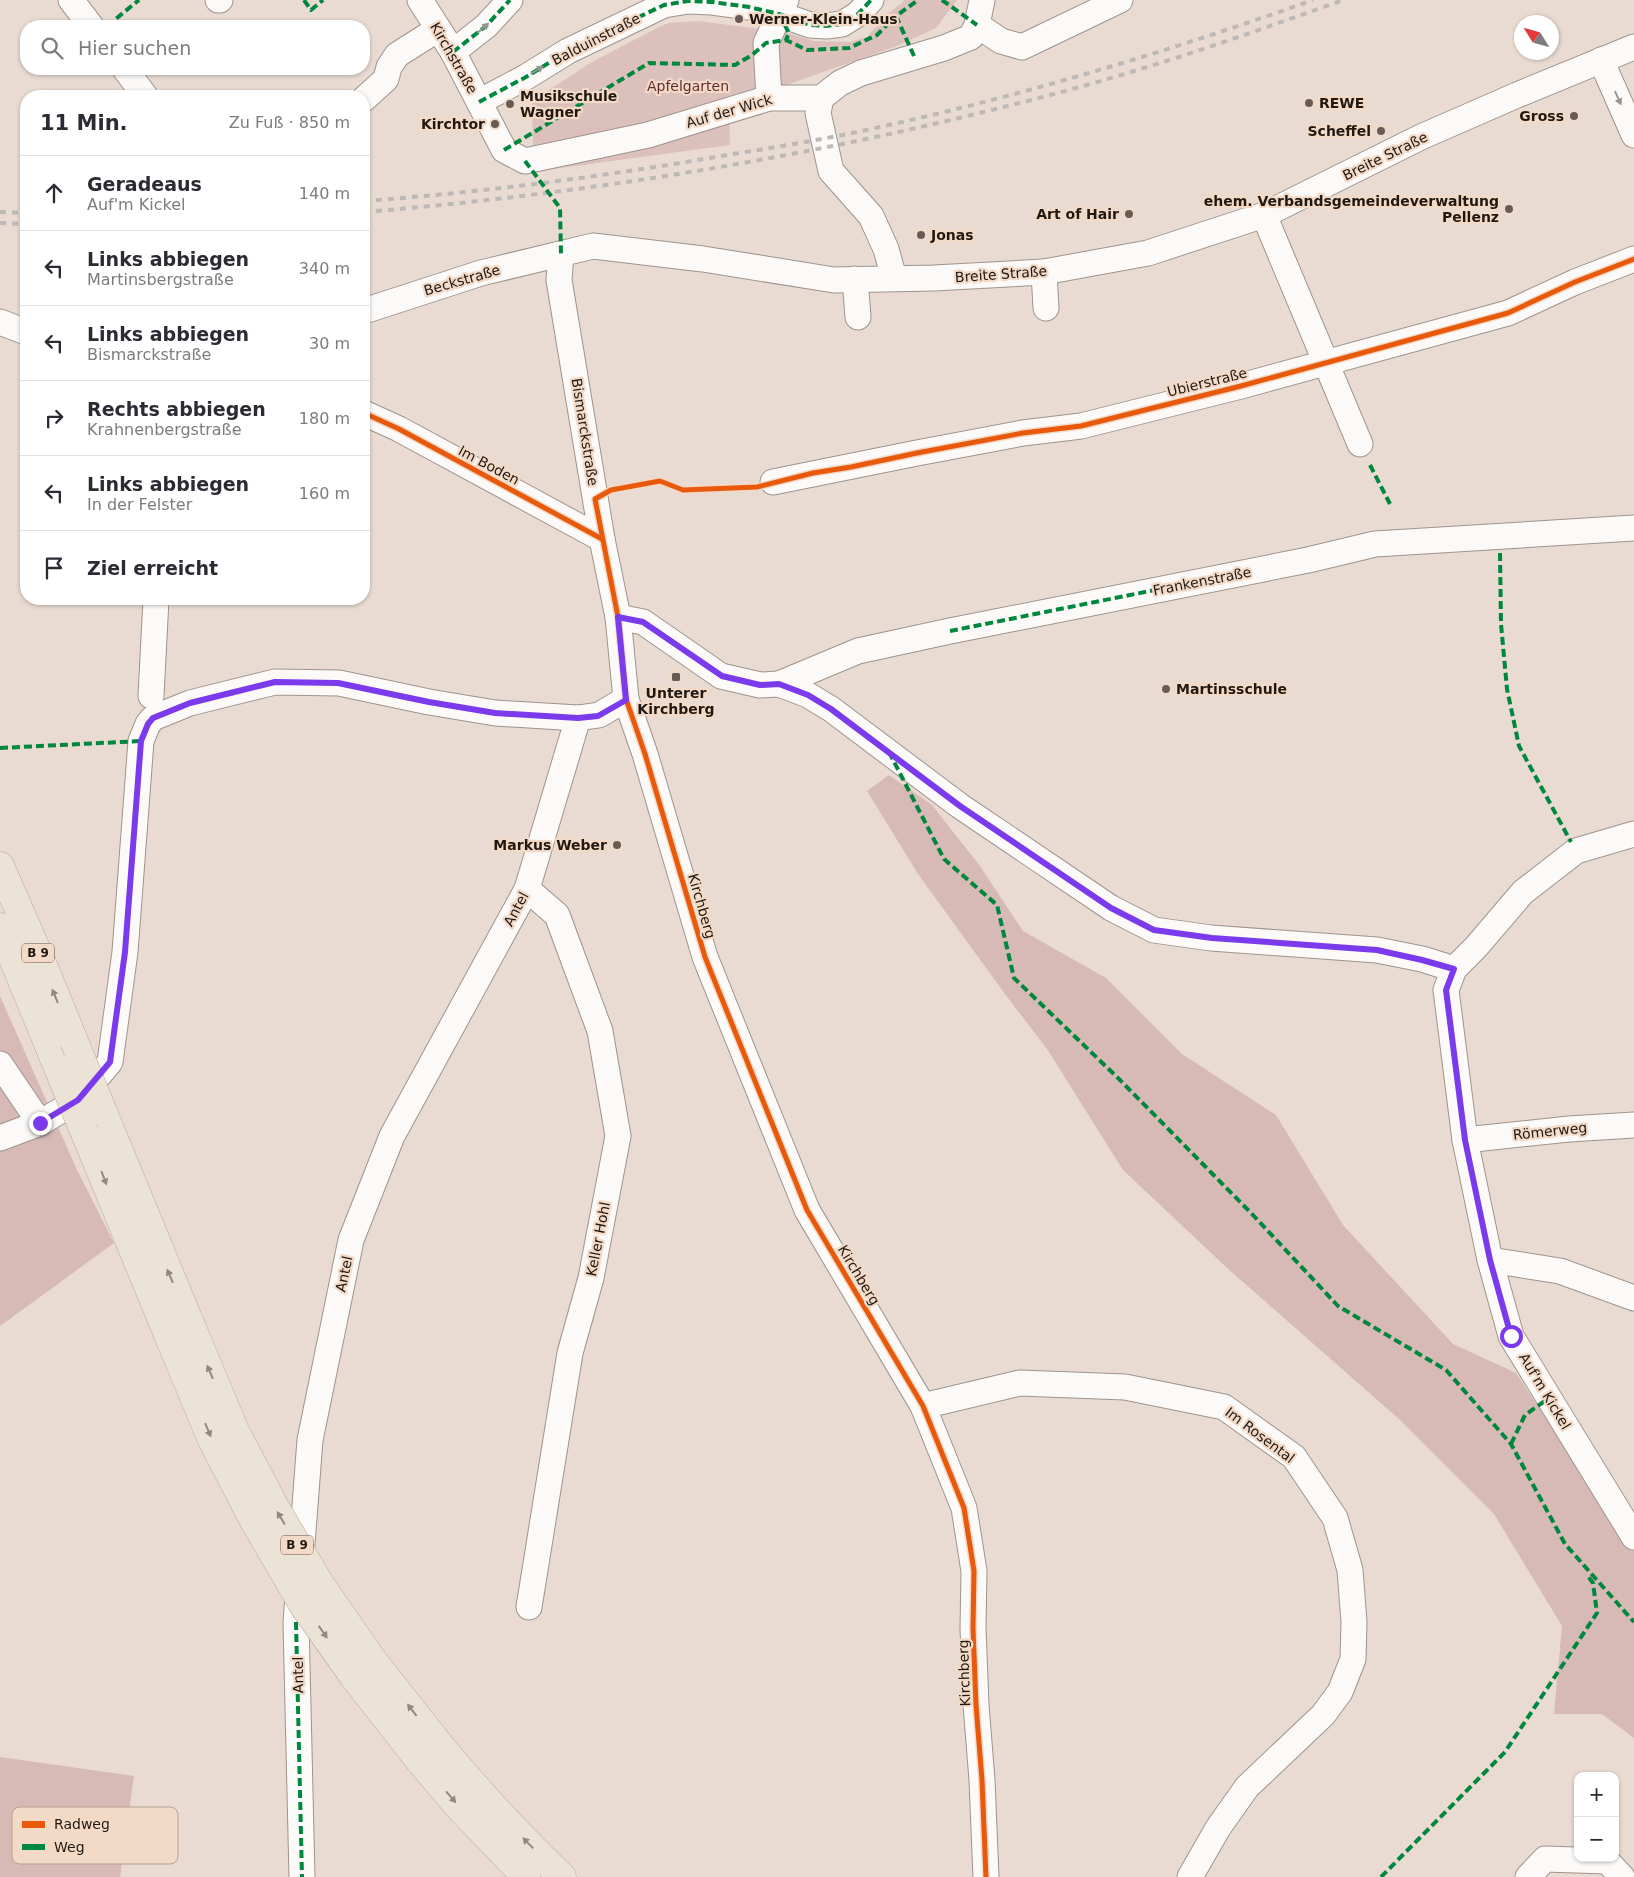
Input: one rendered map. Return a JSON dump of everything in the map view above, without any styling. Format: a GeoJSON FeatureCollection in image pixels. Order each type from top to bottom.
{"type":"FeatureCollection","features":[{"type":"Feature","properties":{"kind":"highway","name":"B 9"},"geometry":{"type":"LineString","coordinates":[[0,866],[103,1112],[179,1329]]}},
{"type":"Feature","properties":{"kind":"highway","name":"B 9"},"geometry":{"type":"LineString","coordinates":[[0,927],[85,1133],[179,1329],[275,1507],[320,1584],[374,1662],[430,1754],[456,1804],[526,1877]]}},
{"type":"Feature","properties":{"kind":"highway","name":"B 9"},"geometry":{"type":"LineString","coordinates":[[430,1754],[474,1786],[562,1877]]}},
{"type":"Feature","properties":{"kind":"street"},"geometry":{"type":"LineString","coordinates":[[70,0],[86,20]]}},
{"type":"Feature","properties":{"kind":"street","name":"Kirchstraße"},"geometry":{"type":"LineString","coordinates":[[420,0],[453,52],[504,150],[525,161]]}},
{"type":"Feature","properties":{"kind":"street"},"geometry":{"type":"LineString","coordinates":[[453,52],[486,26],[510,0]]}},
{"type":"Feature","properties":{"kind":"street","name":"Balduinstraße"},"geometry":{"type":"LineString","coordinates":[[479,102],[568,52],[664,5],[712,2],[749,7],[782,7],[810,25],[826,26],[842,24],[858,14],[871,0]]}},
{"type":"Feature","properties":{"kind":"street"},"geometry":{"type":"LineString","coordinates":[[894,278],[886,249],[871,216],[831,171],[818,113],[821,98],[840,83],[862,73],[944,48],[971,37],[977,25],[982,0]]}},
{"type":"Feature","properties":{"kind":"street"},"geometry":{"type":"LineString","coordinates":[[977,25],[1001,41],[1022,47],[1120,0]]}},
{"type":"Feature","properties":{"kind":"street"},"geometry":{"type":"LineString","coordinates":[[769,98],[766,43],[782,7]]}},
{"type":"Feature","properties":{"kind":"street"},"geometry":{"type":"LineString","coordinates":[[370,94],[386,79],[388,67],[397,55],[438,29]]}},
{"type":"Feature","properties":{"kind":"street","name":"Breite Straße"},"geometry":{"type":"LineString","coordinates":[[561,254],[594,246],[703,259],[834,280],[934,278],[1044,272],[1148,253],[1264,215],[1421,137],[1601,60],[1633,49]]}},
{"type":"Feature","properties":{"kind":"street"},"geometry":{"type":"LineString","coordinates":[[1601,60],[1634,135]]}},
{"type":"Feature","properties":{"kind":"street"},"geometry":{"type":"LineString","coordinates":[[129,75],[141,90]]}},
{"type":"Feature","properties":{"kind":"street","name":"Auf der Wick"},"geometry":{"type":"LineString","coordinates":[[525,161],[648,135],[769,98],[821,98]]}},
{"type":"Feature","properties":{"kind":"street"},"geometry":{"type":"LineString","coordinates":[[1264,215],[1360,444]]}},
{"type":"Feature","properties":{"kind":"street","name":"Beckstraße"},"geometry":{"type":"LineString","coordinates":[[370,308],[481,273],[561,254]]}},
{"type":"Feature","properties":{"kind":"street","name":"Bismarckstraße"},"geometry":{"type":"LineString","coordinates":[[561,254],[560,280],[602,539],[618,617],[626,700]]}},
{"type":"Feature","properties":{"kind":"street","name":"Ubierstraße"},"geometry":{"type":"LineString","coordinates":[[774,482],[936,449],[1081,426],[1327,363],[1508,313],[1575,282],[1634,260]]}},
{"type":"Feature","properties":{"kind":"street"},"geometry":{"type":"LineString","coordinates":[[1044,272],[1046,308]]}},
{"type":"Feature","properties":{"kind":"street"},"geometry":{"type":"LineString","coordinates":[[855,279],[858,318]]}},
{"type":"Feature","properties":{"kind":"street"},"geometry":{"type":"LineString","coordinates":[[0,322],[20,330]]}},
{"type":"Feature","properties":{"kind":"street","name":"Im Boden"},"geometry":{"type":"LineString","coordinates":[[370,416],[602,539]]}},
{"type":"Feature","properties":{"kind":"street","name":"Frankenstraße"},"geometry":{"type":"LineString","coordinates":[[779,684],[858,651],[1308,560],[1375,544],[1634,528]]}},
{"type":"Feature","properties":{"kind":"street"},"geometry":{"type":"LineString","coordinates":[[151,696],[156,605]]}},
{"type":"Feature","properties":{"kind":"street"},"geometry":{"type":"LineString","coordinates":[[618,617],[643,622],[722,676],[760,685],[779,684],[808,695],[831,709],[968,811],[1111,908],[1154,930],[1212,938],[1377,950],[1454,969],[1476,947],[1523,892],[1576,851],[1634,834]]}},
{"type":"Feature","properties":{"kind":"street"},"geometry":{"type":"LineString","coordinates":[[0,1138],[40,1123],[78,1100],[110,1062],[125,952],[141,741],[148,724],[153,718],[190,703],[275,682],[338,683],[429,702],[495,713],[578,718],[598,716],[626,700]]}},
{"type":"Feature","properties":{"kind":"street","name":"Kirchberg"},"geometry":{"type":"LineString","coordinates":[[626,700],[645,754],[705,957],[808,1210],[923,1406],[964,1508],[974,1570],[973,1628],[976,1705],[982,1780],[986,1877]]}},
{"type":"Feature","properties":{"kind":"street","name":"Antel"},"geometry":{"type":"LineString","coordinates":[[302,1877],[296,1622],[310,1440],[352,1240],[392,1136],[527,889],[578,718]]}},
{"type":"Feature","properties":{"kind":"street","name":"Keller Hohl"},"geometry":{"type":"LineString","coordinates":[[527,889],[557,916],[600,1031],[618,1136],[591,1278],[570,1352],[529,1607]]}},
{"type":"Feature","properties":{"kind":"street","name":"Auf'm Kickel"},"geometry":{"type":"LineString","coordinates":[[1454,969],[1446,990],[1465,1140],[1490,1260],[1511,1336],[1634,1536]]}},
{"type":"Feature","properties":{"kind":"street"},"geometry":{"type":"LineString","coordinates":[[0,1064],[40,1123]]}},
{"type":"Feature","properties":{"kind":"street","name":"Römerweg"},"geometry":{"type":"LineString","coordinates":[[1465,1140],[1568,1129],[1634,1125]]}},
{"type":"Feature","properties":{"kind":"street"},"geometry":{"type":"LineString","coordinates":[[1490,1260],[1560,1271],[1634,1298]]}},
{"type":"Feature","properties":{"kind":"street","name":"Im Rosental"},"geometry":{"type":"LineString","coordinates":[[923,1406],[1020,1383],[1125,1387],[1224,1407],[1294,1457],[1335,1518],[1350,1570],[1353,1613],[1353,1658],[1347,1675],[1340,1692],[1324,1716],[1248,1787],[1218,1828],[1190,1877]]}},
{"type":"Feature","properties":{"kind":"street"},"geometry":{"type":"LineString","coordinates":[[1528,1877],[1545,1859],[1607,1861],[1622,1877]]}},
{"type":"Feature","properties":{"kind":"green space","name":"Apfelgarten"},"geometry":{"type":"Polygon","coordinates":[[[904,0],[957,0],[936,28],[897,46],[729,105],[730,145],[545,170],[533,153],[532,101],[592,62],[661,26],[669,23],[698,21],[784,32],[814,41],[850,42],[867,37],[886,15],[904,0]]]}},
{"type":"Feature","properties":{"kind":"shaded area"},"geometry":{"type":"Polygon","coordinates":[[[889,775],[932,805],[980,866],[1023,931],[1106,978],[1182,1054],[1276,1115],[1343,1225],[1453,1344],[1516,1373],[1634,1551],[1634,1738],[1602,1714],[1554,1714],[1562,1626],[1494,1514],[1399,1419],[1226,1267],[1123,1170],[1047,1049],[918,874],[867,791],[889,775]]]}},
{"type":"Feature","properties":{"kind":"shaded area"},"geometry":{"type":"Polygon","coordinates":[[[0,996],[77,1170],[114,1243],[0,1326],[0,996]]]}},
{"type":"Feature","properties":{"kind":"shaded area"},"geometry":{"type":"Polygon","coordinates":[[[0,1757],[134,1776],[130,1807],[12,1807],[12,1864],[122,1864],[120,1877],[0,1877],[0,1757]]]}},
{"type":"Feature","properties":{"kind":"railway"},"geometry":{"type":"LineString","coordinates":[[370,200],[501,188],[592,176],[682,163],[857,132],[973,105],[1087,74],[1257,20],[1313,0]]}},
{"type":"Feature","properties":{"kind":"railway"},"geometry":{"type":"LineString","coordinates":[[370,211],[537,194],[623,182],[709,169],[880,136],[1050,95],[1124,74],[1234,39],[1343,0]]}},
{"type":"Feature","properties":{"kind":"railway"},"geometry":{"type":"LineString","coordinates":[[0,212],[20,213]]}},
{"type":"Feature","properties":{"kind":"railway"},"geometry":{"type":"LineString","coordinates":[[0,223],[20,224]]}},
{"type":"Feature","properties":{"kind":"marked path"},"geometry":{"type":"LineString","coordinates":[[114,20],[139,0]]}},
{"type":"Feature","properties":{"kind":"marked path"},"geometry":{"type":"LineString","coordinates":[[304,0],[311,10],[323,0]]}},
{"type":"Feature","properties":{"kind":"marked path"},"geometry":{"type":"LineString","coordinates":[[453,52],[486,26],[510,0]]}},
{"type":"Feature","properties":{"kind":"marked path"},"geometry":{"type":"LineString","coordinates":[[479,102],[526,77],[568,51],[664,5],[688,1],[712,2],[749,7],[779,14],[810,25],[826,26],[842,24],[858,14],[871,0]]}},
{"type":"Feature","properties":{"kind":"marked path"},"geometry":{"type":"LineString","coordinates":[[914,56],[896,16],[918,0]]}},
{"type":"Feature","properties":{"kind":"marked path"},"geometry":{"type":"LineString","coordinates":[[942,0],[977,25]]}},
{"type":"Feature","properties":{"kind":"marked path"},"geometry":{"type":"LineString","coordinates":[[779,14],[789,33],[786,40]]}},
{"type":"Feature","properties":{"kind":"marked path"},"geometry":{"type":"LineString","coordinates":[[504,150],[649,63],[735,65],[752,55],[766,43],[786,40],[807,50],[849,48],[877,35],[896,16]]}},
{"type":"Feature","properties":{"kind":"marked path"},"geometry":{"type":"LineString","coordinates":[[525,161],[560,208],[561,254]]}},
{"type":"Feature","properties":{"kind":"marked path"},"geometry":{"type":"LineString","coordinates":[[1370,465],[1390,504]]}},
{"type":"Feature","properties":{"kind":"marked path"},"geometry":{"type":"LineString","coordinates":[[1500,553],[1501,624],[1507,689],[1519,746],[1571,842]]}},
{"type":"Feature","properties":{"kind":"marked path"},"geometry":{"type":"LineString","coordinates":[[950,631],[1195,582]]}},
{"type":"Feature","properties":{"kind":"marked path"},"geometry":{"type":"LineString","coordinates":[[0,748],[141,741]]}},
{"type":"Feature","properties":{"kind":"marked path"},"geometry":{"type":"LineString","coordinates":[[889,752],[944,859],[997,905],[1014,978],[1119,1079],[1253,1215],[1338,1306],[1446,1370],[1511,1444],[1565,1544],[1634,1622]]}},
{"type":"Feature","properties":{"kind":"marked path"},"geometry":{"type":"LineString","coordinates":[[1511,1444],[1525,1415],[1549,1398]]}},
{"type":"Feature","properties":{"kind":"marked path"},"geometry":{"type":"LineString","coordinates":[[1381,1877],[1505,1752],[1597,1613],[1593,1583],[1587,1575]]}},
{"type":"Feature","properties":{"kind":"marked path"},"geometry":{"type":"LineString","coordinates":[[296,1622],[302,1877]]}},
{"type":"Feature","properties":{"kind":"cycle path"},"geometry":{"type":"LineString","coordinates":[[986,1877],[982,1780],[976,1705],[973,1628],[974,1571],[964,1508],[923,1406],[807,1210],[705,957],[645,754],[626,699],[618,617],[595,499],[611,490],[660,481],[683,490],[757,487],[813,473],[1023,433],[1081,426],[1241,386],[1508,313],[1575,282],[1634,259]]}},
{"type":"Feature","properties":{"kind":"cycle path"},"geometry":{"type":"LineString","coordinates":[[370,416],[399,429],[602,539]]}},
{"type":"Feature","properties":{"kind":"place","name":"Werner-Klein-Haus"},"geometry":{"type":"Point","coordinates":[739,19]}},
{"type":"Feature","properties":{"kind":"place","name":"REWE"},"geometry":{"type":"Point","coordinates":[1309,103]}},
{"type":"Feature","properties":{"kind":"place","name":"Musikschule Wagner"},"geometry":{"type":"Point","coordinates":[510,104]}},
{"type":"Feature","properties":{"kind":"place","name":"Gross"},"geometry":{"type":"Point","coordinates":[1574,116]}},
{"type":"Feature","properties":{"kind":"place","name":"Kirchtor"},"geometry":{"type":"Point","coordinates":[495,124]}},
{"type":"Feature","properties":{"kind":"place","name":"Scheffel"},"geometry":{"type":"Point","coordinates":[1381,131]}},
{"type":"Feature","properties":{"kind":"place","name":"ehem. Verbandsgemeindeverwaltung Pellenz"},"geometry":{"type":"Point","coordinates":[1509,209]}},
{"type":"Feature","properties":{"kind":"place","name":"Art of Hair"},"geometry":{"type":"Point","coordinates":[1129,214]}},
{"type":"Feature","properties":{"kind":"place","name":"Jonas"},"geometry":{"type":"Point","coordinates":[921,235]}},
{"type":"Feature","properties":{"kind":"place","name":"Unterer Kirchberg"},"geometry":{"type":"Point","coordinates":[676,677]}},
{"type":"Feature","properties":{"kind":"place","name":"Martinsschule"},"geometry":{"type":"Point","coordinates":[1166,689]}},
{"type":"Feature","properties":{"kind":"place","name":"Markus Weber"},"geometry":{"type":"Point","coordinates":[617,845]}},
{"type":"Feature","properties":{"kind":"route"},"geometry":{"type":"LineString","coordinates":[[40,1123],[78,1100],[110,1062],[125,952],[141,741],[148,724],[153,718],[190,703],[275,682],[338,683],[429,702],[495,713],[578,718],[598,716],[626,700],[618,617],[643,622],[722,676],[760,685],[779,684],[808,695],[831,709],[890,752],[960,806],[1111,908],[1154,930],[1212,938],[1377,950],[1454,969],[1446,990],[1465,1140],[1490,1260],[1511,1336]]}}]}
